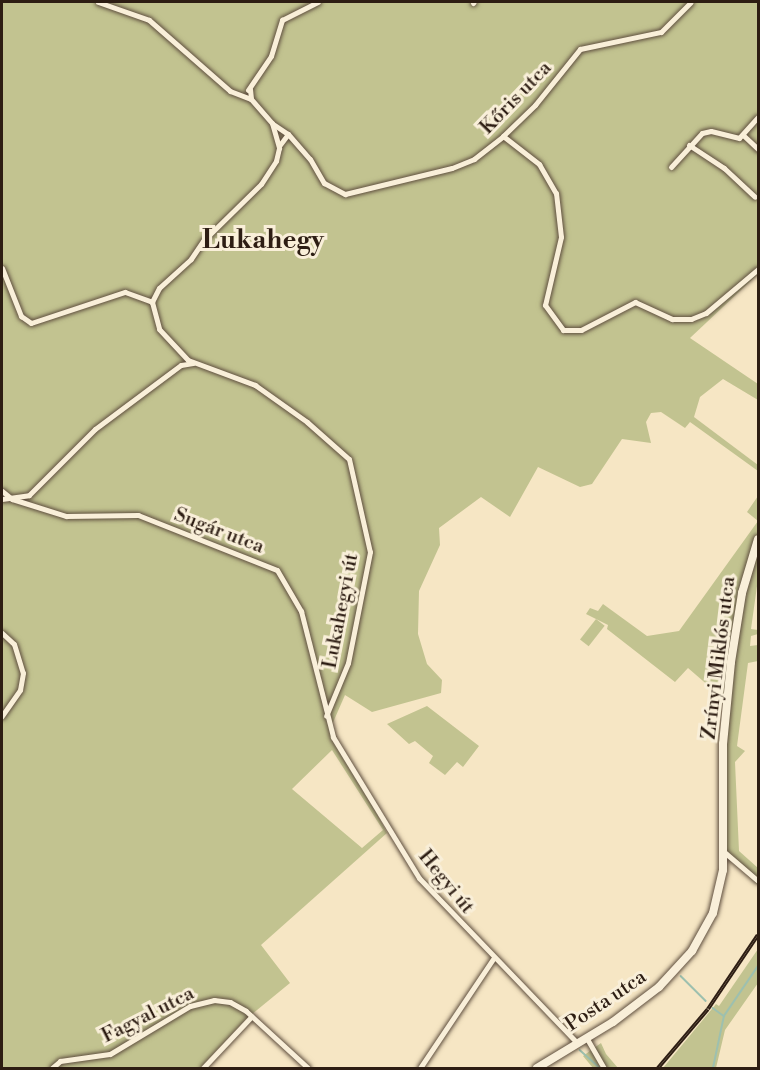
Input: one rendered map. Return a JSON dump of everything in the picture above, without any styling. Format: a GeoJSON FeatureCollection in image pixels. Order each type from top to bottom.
{"type":"FeatureCollection","features":[{"type":"Feature","properties":{"kind":"main road","name":"Zrínyi Miklós utca"},"geometry":{"type":"LineString","coordinates":[[723,783],[733,646],[745,579],[759,538]]}},
{"type":"Feature","properties":{"kind":"main road","name":"Posta utca"},"geometry":{"type":"LineString","coordinates":[[537,1068],[641,1002],[692,951],[716,905],[723,851],[723,783]]}},
{"type":"Feature","properties":{"kind":"street"},"geometry":{"type":"LineString","coordinates":[[2,268],[21,316],[31,322],[125,292],[152,302],[159,288],[191,259],[203,241],[266,179],[279,148],[288,134],[272,123],[251,99],[230,91],[149,20],[98,2]]}},
{"type":"Feature","properties":{"kind":"street"},"geometry":{"type":"LineString","coordinates":[[243,95],[271,56],[282,20],[318,2]]}},
{"type":"Feature","properties":{"kind":"street","name":"Kőris utca"},"geometry":{"type":"LineString","coordinates":[[288,134],[310,159],[324,183],[345,194],[452,168],[474,159],[503,135],[535,105],[580,49],[662,32],[692,2]]}},
{"type":"Feature","properties":{"kind":"street"},"geometry":{"type":"LineString","coordinates":[[249,89],[251,99]]}},
{"type":"Feature","properties":{"kind":"street"},"geometry":{"type":"LineString","coordinates":[[671,167],[689,145],[707,131],[733,138],[743,135],[759,117]]}},
{"type":"Feature","properties":{"kind":"street"},"geometry":{"type":"LineString","coordinates":[[272,123],[279,148]]}},
{"type":"Feature","properties":{"kind":"street"},"geometry":{"type":"LineString","coordinates":[[503,135],[538,164],[556,193],[561,237],[545,305],[551,318],[563,330],[581,330],[632,302],[645,304],[672,319],[699,317],[759,269]]}},
{"type":"Feature","properties":{"kind":"street"},"geometry":{"type":"LineString","coordinates":[[743,135],[759,149]]}},
{"type":"Feature","properties":{"kind":"street"},"geometry":{"type":"LineString","coordinates":[[689,145],[724,168],[755,197]]}},
{"type":"Feature","properties":{"kind":"street","name":"Lukahegyi út"},"geometry":{"type":"LineString","coordinates":[[152,302],[159,328],[193,363],[255,385],[307,422],[349,459],[370,552],[367,579],[356,605],[348,663],[326,716]]}},
{"type":"Feature","properties":{"kind":"street"},"geometry":{"type":"LineString","coordinates":[[181,365],[183,355]]}},
{"type":"Feature","properties":{"kind":"street"},"geometry":{"type":"LineString","coordinates":[[2,499],[29,495],[81,441],[181,365],[193,363]]}},
{"type":"Feature","properties":{"kind":"street","name":"Sugár utca"},"geometry":{"type":"LineString","coordinates":[[2,491],[12,499],[66,516],[138,515],[272,567],[288,584],[301,611],[326,716]]}},
{"type":"Feature","properties":{"kind":"street"},"geometry":{"type":"LineString","coordinates":[[2,633],[14,645],[23,673],[20,690],[2,716]]}},
{"type":"Feature","properties":{"kind":"street","name":"Hegyi út"},"geometry":{"type":"LineString","coordinates":[[326,716],[339,750],[423,883],[494,959],[577,1042]]}},
{"type":"Feature","properties":{"kind":"street"},"geometry":{"type":"LineString","coordinates":[[723,851],[759,881]]}},
{"type":"Feature","properties":{"kind":"street"},"geometry":{"type":"LineString","coordinates":[[420,1068],[494,959]]}},
{"type":"Feature","properties":{"kind":"street","name":"Fagyal utca"},"geometry":{"type":"LineString","coordinates":[[52,1068],[60,1061],[110,1054],[198,1003],[230,1002],[252,1016],[308,1068]]}},
{"type":"Feature","properties":{"kind":"street"},"geometry":{"type":"LineString","coordinates":[[203,1068],[252,1016]]}},
{"type":"Feature","properties":{"kind":"street"},"geometry":{"type":"LineString","coordinates":[[586,1037],[604,1068]]}},
{"type":"Feature","properties":{"kind":"green space"},"geometry":{"type":"Polygon","coordinates":[[[2,2],[758,2],[758,274],[690,338],[758,384],[758,400],[723,379],[700,397],[694,417],[758,465],[758,471],[690,422],[685,428],[661,412],[651,413],[646,422],[651,443],[622,439],[592,484],[580,487],[538,467],[510,517],[481,497],[439,528],[440,545],[419,591],[418,634],[427,664],[442,680],[441,693],[372,712],[345,695],[331,727],[387,833],[261,945],[290,983],[246,1019],[200,1068],[2,1068],[2,2]],[[332,750],[292,789],[362,848],[383,830],[332,750]]]}},
{"type":"Feature","properties":{"kind":"green space"},"geometry":{"type":"Polygon","coordinates":[[[758,496],[758,521],[747,512],[758,496]]]}},
{"type":"Feature","properties":{"kind":"green space"},"geometry":{"type":"Polygon","coordinates":[[[758,521],[758,579],[751,629],[758,630],[758,634],[751,636],[750,646],[758,645],[758,661],[748,663],[737,746],[745,751],[735,762],[739,851],[758,868],[758,885],[724,853],[725,700],[688,668],[675,682],[607,629],[608,625],[586,614],[590,608],[598,611],[603,604],[647,636],[679,631],[758,521]]]}},
{"type":"Feature","properties":{"kind":"green space"},"geometry":{"type":"Polygon","coordinates":[[[596,619],[605,626],[589,646],[580,639],[596,619]]]}},
{"type":"Feature","properties":{"kind":"green space"},"geometry":{"type":"Polygon","coordinates":[[[427,706],[479,746],[463,767],[457,762],[445,775],[429,763],[433,756],[415,741],[409,744],[387,724],[427,706]]]}},
{"type":"Feature","properties":{"kind":"green space"},"geometry":{"type":"Polygon","coordinates":[[[758,949],[758,983],[725,1030],[716,1068],[663,1068],[716,1004],[719,1006],[758,949]]]}},
{"type":"Feature","properties":{"kind":"green space"},"geometry":{"type":"Polygon","coordinates":[[[601,1043],[606,1054],[618,1068],[593,1068],[583,1056],[601,1043]]]}},
{"type":"Feature","properties":{"kind":"waterway"},"geometry":{"type":"LineString","coordinates":[[713,1068],[724,1016],[758,966]]}},
{"type":"Feature","properties":{"kind":"waterway"},"geometry":{"type":"LineString","coordinates":[[681,976],[706,1001]]}},
{"type":"Feature","properties":{"kind":"waterway"},"geometry":{"type":"LineString","coordinates":[[713,1008],[724,1016]]}},
{"type":"Feature","properties":{"kind":"waterway"},"geometry":{"type":"LineString","coordinates":[[580,1050],[600,1068]]}},
{"type":"Feature","properties":{"kind":"railway"},"geometry":{"type":"LineString","coordinates":[[658,1068],[708,1009],[758,935]]}},
{"type":"Feature","properties":{"kind":"district","name":"Lukahegy"},"geometry":{"type":"Point","coordinates":[263,241]}}]}
